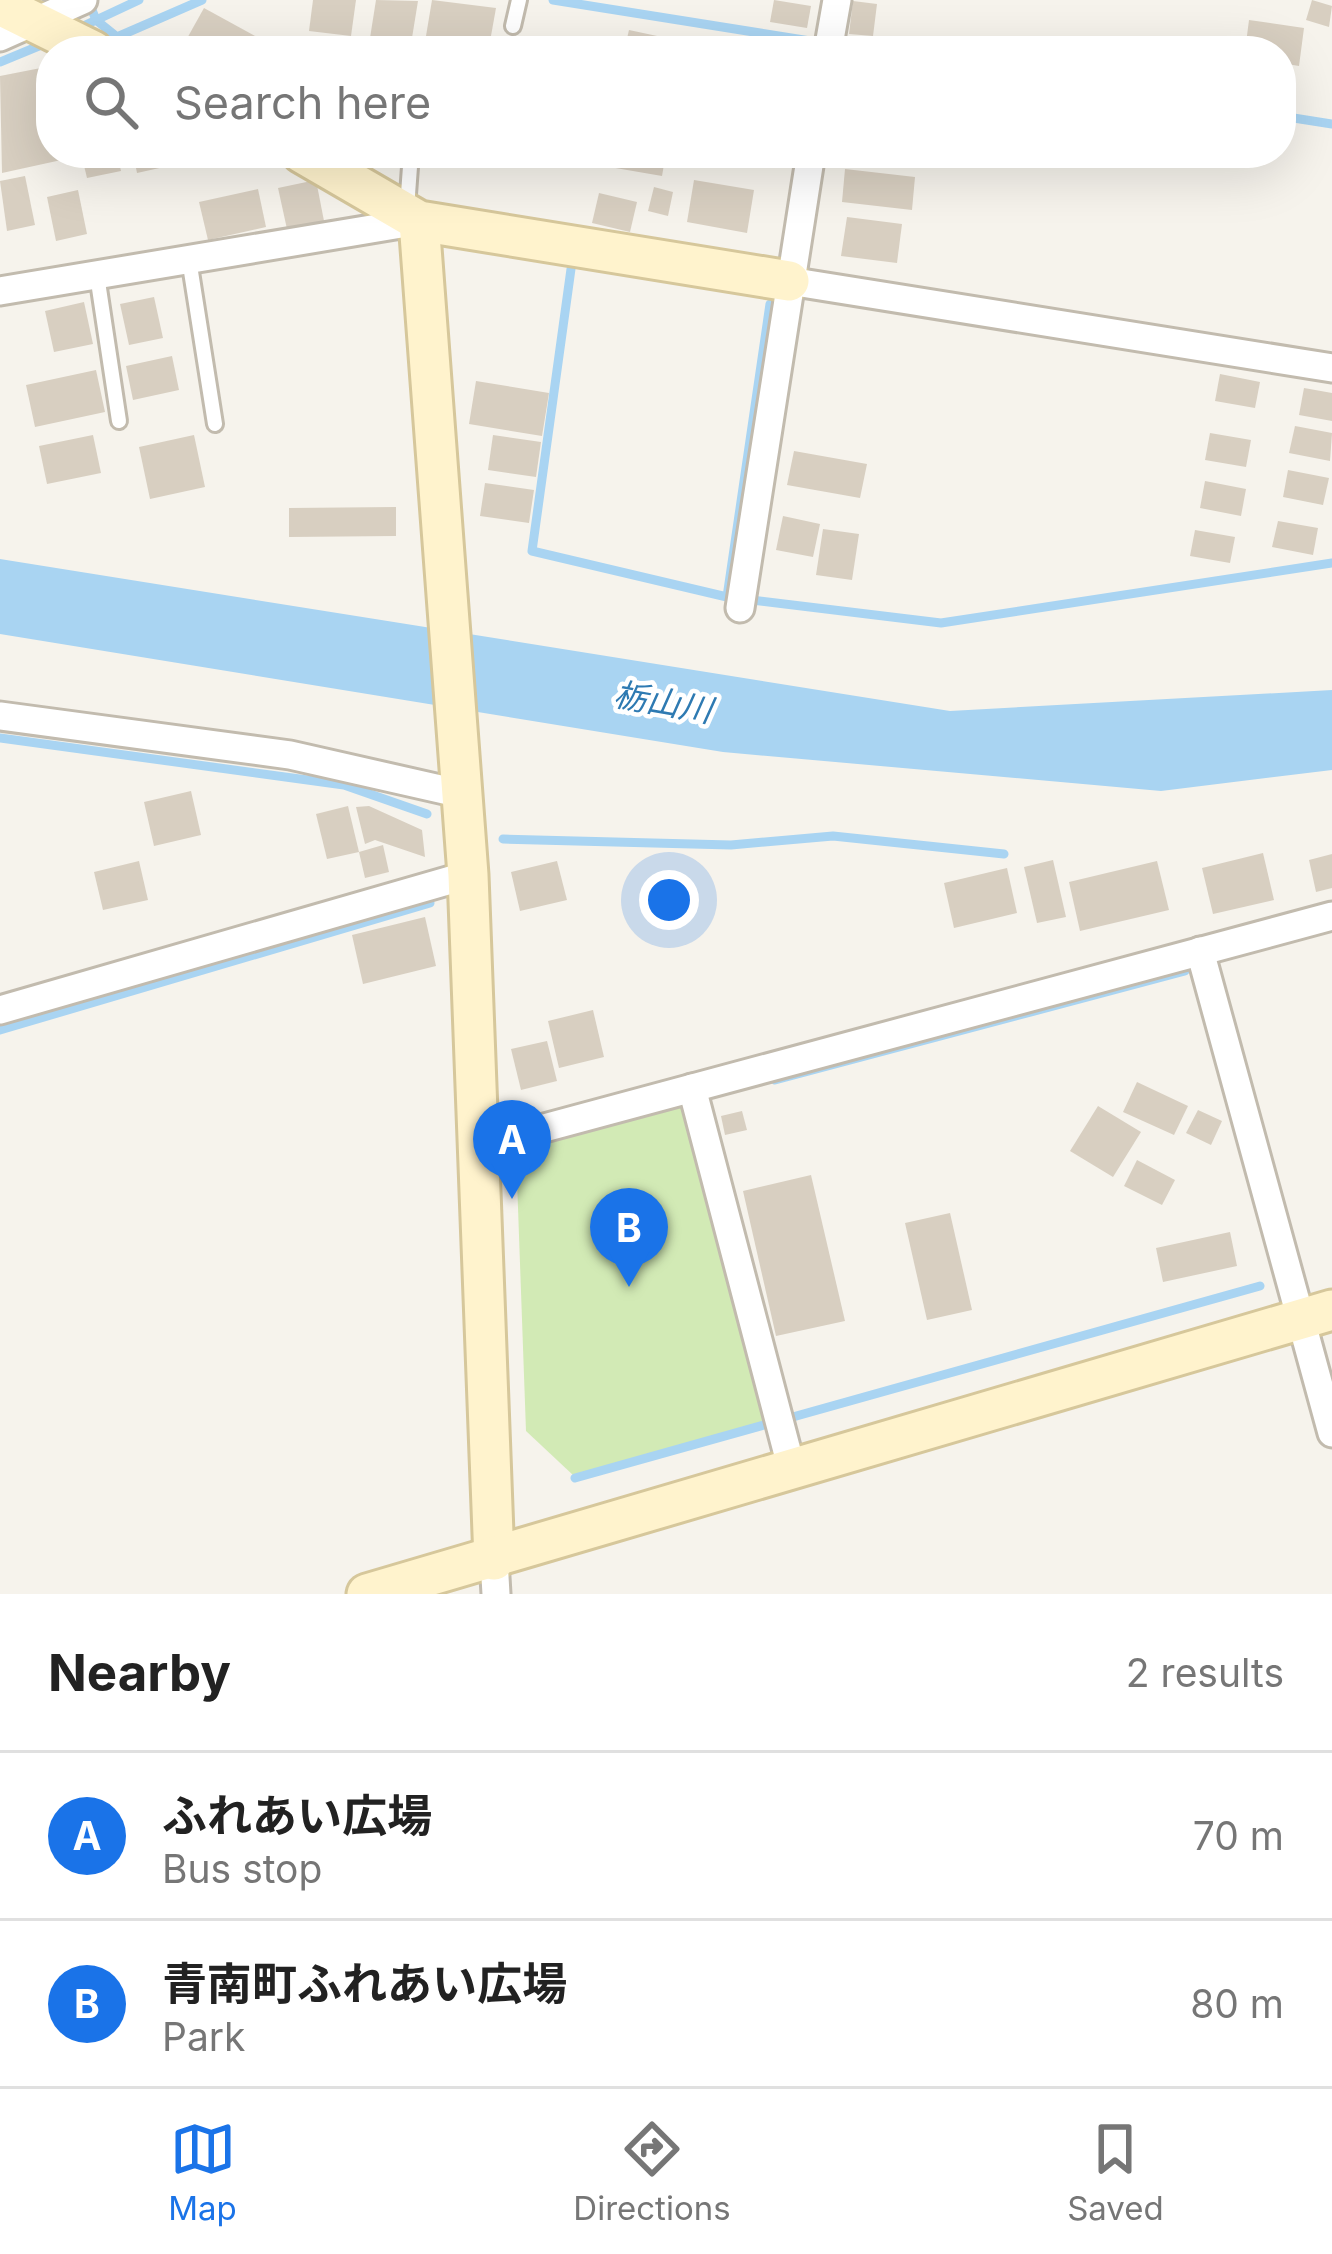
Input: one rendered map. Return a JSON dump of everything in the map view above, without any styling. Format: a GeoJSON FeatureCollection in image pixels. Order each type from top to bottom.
{"type":"FeatureCollection","features":[{"type":"Feature","properties":{"kind":"street"},"geometry":{"type":"LineString","coordinates":[[12,21],[82,0]]}},
{"type":"Feature","properties":{"kind":"street"},"geometry":{"type":"LineString","coordinates":[[831,36],[837,0]]}},
{"type":"Feature","properties":{"kind":"street"},"geometry":{"type":"LineString","coordinates":[[12,21],[54,36]]}},
{"type":"Feature","properties":{"kind":"street"},"geometry":{"type":"LineString","coordinates":[[348,168],[413,217],[447,578],[468,875],[495,1577]]}},
{"type":"Feature","properties":{"kind":"street"},"geometry":{"type":"LineString","coordinates":[[740,608],[808,168]]}},
{"type":"Feature","properties":{"kind":"street"},"geometry":{"type":"LineString","coordinates":[[0,291],[413,217],[1332,368]]}},
{"type":"Feature","properties":{"kind":"street"},"geometry":{"type":"LineString","coordinates":[[0,716],[460,780]]}},
{"type":"Feature","properties":{"kind":"street"},"geometry":{"type":"LineString","coordinates":[[0,1010],[468,875]]}},
{"type":"Feature","properties":{"kind":"street"},"geometry":{"type":"LineString","coordinates":[[481,1145],[1332,916]]}},
{"type":"Feature","properties":{"kind":"street"},"geometry":{"type":"LineString","coordinates":[[1200,951],[1318,1313],[1332,1433]]}},
{"type":"Feature","properties":{"kind":"street"},"geometry":{"type":"LineString","coordinates":[[692,1088],[792,1470]]}},
{"type":"Feature","properties":{"kind":"street"},"geometry":{"type":"LineString","coordinates":[[367,1594],[495,1577],[792,1470],[1318,1313]]}},
{"type":"Feature","properties":{"kind":"lane"},"geometry":{"type":"LineString","coordinates":[[513,26],[519,0]]}},
{"type":"Feature","properties":{"kind":"lane"},"geometry":{"type":"LineString","coordinates":[[412,168],[413,217]]}},
{"type":"Feature","properties":{"kind":"lane"},"geometry":{"type":"LineString","coordinates":[[189,259],[215,424]]}},
{"type":"Feature","properties":{"kind":"lane"},"geometry":{"type":"LineString","coordinates":[[97,274],[119,421]]}},
{"type":"Feature","properties":{"kind":"green space"},"geometry":{"type":"Polygon","coordinates":[[[691,1104],[773,1422],[574,1476],[526,1431],[516,1152],[691,1104]]]}},
{"type":"Feature","properties":{"kind":"water","name":"栃山川"},"geometry":{"type":"Polygon","coordinates":[[[0,559],[950,711],[1332,690],[1332,770],[1161,791],[723,752],[0,634],[0,559]]]}},
{"type":"Feature","properties":{"kind":"building"},"geometry":{"type":"Polygon","coordinates":[[[313,0],[356,0],[351,36],[309,31],[313,0]]]}},
{"type":"Feature","properties":{"kind":"building"},"geometry":{"type":"Polygon","coordinates":[[[376,0],[418,1],[412,36],[370,36],[376,0]]]}},
{"type":"Feature","properties":{"kind":"building"},"geometry":{"type":"Polygon","coordinates":[[[432,0],[496,8],[491,36],[426,36],[432,0]]]}},
{"type":"Feature","properties":{"kind":"building"},"geometry":{"type":"Polygon","coordinates":[[[774,0],[811,6],[807,28],[770,22],[774,0]]]}},
{"type":"Feature","properties":{"kind":"building"},"geometry":{"type":"Polygon","coordinates":[[[1312,0],[1332,6],[1329,27],[1306,20],[1312,0]]]}},
{"type":"Feature","properties":{"kind":"building"},"geometry":{"type":"Polygon","coordinates":[[[853,1],[877,4],[873,36],[849,34],[853,1]]]}},
{"type":"Feature","properties":{"kind":"building"},"geometry":{"type":"Polygon","coordinates":[[[204,8],[255,36],[188,36],[204,8]]]}},
{"type":"Feature","properties":{"kind":"building"},"geometry":{"type":"Polygon","coordinates":[[[1249,20],[1304,28],[1299,66],[1296,36],[1247,36],[1249,20]]]}},
{"type":"Feature","properties":{"kind":"building"},"geometry":{"type":"Polygon","coordinates":[[[36,69],[36,166],[2,173],[0,76],[36,69]]]}},
{"type":"Feature","properties":{"kind":"building"},"geometry":{"type":"Polygon","coordinates":[[[85,168],[120,168],[121,171],[87,178],[85,168]]]}},
{"type":"Feature","properties":{"kind":"building"},"geometry":{"type":"Polygon","coordinates":[[[615,168],[663,168],[662,176],[615,168]]]}},
{"type":"Feature","properties":{"kind":"building"},"geometry":{"type":"Polygon","coordinates":[[[845,169],[915,177],[912,210],[842,202],[845,169]]]}},
{"type":"Feature","properties":{"kind":"building"},"geometry":{"type":"Polygon","coordinates":[[[25,176],[35,225],[7,231],[0,181],[25,176]]]}},
{"type":"Feature","properties":{"kind":"building"},"geometry":{"type":"Polygon","coordinates":[[[316,180],[324,221],[287,229],[278,188],[316,180]]]}},
{"type":"Feature","properties":{"kind":"building"},"geometry":{"type":"Polygon","coordinates":[[[694,180],[754,190],[747,233],[687,222],[694,180]]]}},
{"type":"Feature","properties":{"kind":"building"},"geometry":{"type":"Polygon","coordinates":[[[654,187],[673,192],[668,216],[648,211],[654,187]]]}},
{"type":"Feature","properties":{"kind":"building"},"geometry":{"type":"Polygon","coordinates":[[[258,189],[266,227],[208,240],[199,202],[258,189]]]}},
{"type":"Feature","properties":{"kind":"building"},"geometry":{"type":"Polygon","coordinates":[[[78,190],[87,234],[56,241],[47,197],[78,190]]]}},
{"type":"Feature","properties":{"kind":"building"},"geometry":{"type":"Polygon","coordinates":[[[599,193],[637,202],[630,232],[592,223],[599,193]]]}},
{"type":"Feature","properties":{"kind":"building"},"geometry":{"type":"Polygon","coordinates":[[[847,217],[902,224],[897,263],[841,256],[847,217]]]}},
{"type":"Feature","properties":{"kind":"building"},"geometry":{"type":"Polygon","coordinates":[[[154,297],[163,338],[129,345],[120,304],[154,297]]]}},
{"type":"Feature","properties":{"kind":"building"},"geometry":{"type":"Polygon","coordinates":[[[84,302],[93,344],[54,352],[45,311],[84,302]]]}},
{"type":"Feature","properties":{"kind":"building"},"geometry":{"type":"Polygon","coordinates":[[[172,356],[179,390],[133,400],[126,366],[172,356]]]}},
{"type":"Feature","properties":{"kind":"building"},"geometry":{"type":"Polygon","coordinates":[[[96,370],[105,412],[35,427],[26,385],[96,370]]]}},
{"type":"Feature","properties":{"kind":"building"},"geometry":{"type":"Polygon","coordinates":[[[1220,374],[1260,382],[1255,408],[1215,401],[1220,374]]]}},
{"type":"Feature","properties":{"kind":"building"},"geometry":{"type":"Polygon","coordinates":[[[476,381],[549,393],[542,436],[469,424],[476,381]]]}},
{"type":"Feature","properties":{"kind":"building"},"geometry":{"type":"Polygon","coordinates":[[[1304,388],[1332,393],[1332,421],[1299,415],[1304,388]]]}},
{"type":"Feature","properties":{"kind":"building"},"geometry":{"type":"Polygon","coordinates":[[[1295,426],[1332,433],[1330,461],[1289,453],[1295,426]]]}},
{"type":"Feature","properties":{"kind":"building"},"geometry":{"type":"Polygon","coordinates":[[[1210,433],[1251,440],[1246,467],[1205,460],[1210,433]]]}},
{"type":"Feature","properties":{"kind":"building"},"geometry":{"type":"Polygon","coordinates":[[[93,435],[101,473],[47,484],[39,446],[93,435]]]}},
{"type":"Feature","properties":{"kind":"building"},"geometry":{"type":"Polygon","coordinates":[[[194,435],[205,487],[150,499],[139,447],[194,435]]]}},
{"type":"Feature","properties":{"kind":"building"},"geometry":{"type":"Polygon","coordinates":[[[493,435],[541,442],[536,477],[488,470],[493,435]]]}},
{"type":"Feature","properties":{"kind":"building"},"geometry":{"type":"Polygon","coordinates":[[[794,451],[867,464],[860,498],[787,485],[794,451]]]}},
{"type":"Feature","properties":{"kind":"building"},"geometry":{"type":"Polygon","coordinates":[[[1288,470],[1329,478],[1323,505],[1283,497],[1288,470]]]}},
{"type":"Feature","properties":{"kind":"building"},"geometry":{"type":"Polygon","coordinates":[[[1205,481],[1246,489],[1241,516],[1200,508],[1205,481]]]}},
{"type":"Feature","properties":{"kind":"building"},"geometry":{"type":"Polygon","coordinates":[[[485,483],[534,490],[529,523],[480,516],[485,483]]]}},
{"type":"Feature","properties":{"kind":"building"},"geometry":{"type":"Polygon","coordinates":[[[396,507],[396,536],[289,537],[289,508],[396,507]]]}},
{"type":"Feature","properties":{"kind":"building"},"geometry":{"type":"Polygon","coordinates":[[[783,516],[820,524],[813,557],[776,550],[783,516]]]}},
{"type":"Feature","properties":{"kind":"building"},"geometry":{"type":"Polygon","coordinates":[[[1278,521],[1318,528],[1313,555],[1272,547],[1278,521]]]}},
{"type":"Feature","properties":{"kind":"building"},"geometry":{"type":"Polygon","coordinates":[[[823,529],[859,534],[852,580],[816,575],[823,529]]]}},
{"type":"Feature","properties":{"kind":"building"},"geometry":{"type":"Polygon","coordinates":[[[1195,530],[1235,537],[1230,563],[1190,556],[1195,530]]]}},
{"type":"Feature","properties":{"kind":"building"},"geometry":{"type":"Polygon","coordinates":[[[191,791],[201,835],[154,846],[144,802],[191,791]]]}},
{"type":"Feature","properties":{"kind":"building"},"geometry":{"type":"Polygon","coordinates":[[[348,806],[359,852],[327,859],[316,814],[348,806]]]}},
{"type":"Feature","properties":{"kind":"building"},"geometry":{"type":"Polygon","coordinates":[[[369,806],[422,830],[425,857],[375,840],[365,844],[356,807],[369,806]]]}},
{"type":"Feature","properties":{"kind":"building"},"geometry":{"type":"Polygon","coordinates":[[[383,845],[389,872],[365,878],[359,852],[383,845]]]}},
{"type":"Feature","properties":{"kind":"building"},"geometry":{"type":"Polygon","coordinates":[[[1263,853],[1274,900],[1213,914],[1202,868],[1263,853]]]}},
{"type":"Feature","properties":{"kind":"building"},"geometry":{"type":"Polygon","coordinates":[[[1332,854],[1332,888],[1316,892],[1309,860],[1332,854]]]}},
{"type":"Feature","properties":{"kind":"building"},"geometry":{"type":"Polygon","coordinates":[[[1053,860],[1066,917],[1037,923],[1024,867],[1053,860]]]}},
{"type":"Feature","properties":{"kind":"building"},"geometry":{"type":"Polygon","coordinates":[[[139,861],[148,900],[103,910],[94,872],[139,861]]]}},
{"type":"Feature","properties":{"kind":"building"},"geometry":{"type":"Polygon","coordinates":[[[557,861],[567,900],[520,911],[511,872],[557,861]]]}},
{"type":"Feature","properties":{"kind":"building"},"geometry":{"type":"Polygon","coordinates":[[[1157,861],[1169,910],[1080,931],[1069,882],[1157,861]]]}},
{"type":"Feature","properties":{"kind":"building"},"geometry":{"type":"Polygon","coordinates":[[[1007,868],[1017,913],[954,928],[944,883],[1007,868]]]}},
{"type":"Feature","properties":{"kind":"building"},"geometry":{"type":"Polygon","coordinates":[[[425,917],[436,966],[363,984],[352,935],[425,917]]]}},
{"type":"Feature","properties":{"kind":"building"},"geometry":{"type":"Polygon","coordinates":[[[593,1010],[604,1057],[559,1068],[548,1021],[593,1010]]]}},
{"type":"Feature","properties":{"kind":"building"},"geometry":{"type":"Polygon","coordinates":[[[547,1041],[557,1081],[521,1090],[511,1049],[547,1041]]]}},
{"type":"Feature","properties":{"kind":"building"},"geometry":{"type":"Polygon","coordinates":[[[1137,1082],[1188,1106],[1174,1135],[1123,1112],[1137,1082]]]}},
{"type":"Feature","properties":{"kind":"building"},"geometry":{"type":"Polygon","coordinates":[[[1098,1106],[1141,1132],[1113,1177],[1070,1151],[1098,1106]]]}},
{"type":"Feature","properties":{"kind":"building"},"geometry":{"type":"Polygon","coordinates":[[[1198,1110],[1222,1121],[1211,1145],[1186,1133],[1198,1110]]]}},
{"type":"Feature","properties":{"kind":"building"},"geometry":{"type":"Polygon","coordinates":[[[742,1111],[747,1130],[725,1135],[721,1116],[742,1111]]]}},
{"type":"Feature","properties":{"kind":"building"},"geometry":{"type":"Polygon","coordinates":[[[1137,1160],[1175,1180],[1162,1205],[1124,1186],[1137,1160]]]}},
{"type":"Feature","properties":{"kind":"building"},"geometry":{"type":"Polygon","coordinates":[[[811,1175],[845,1321],[776,1336],[743,1191],[811,1175]]]}},
{"type":"Feature","properties":{"kind":"building"},"geometry":{"type":"Polygon","coordinates":[[[950,1213],[972,1310],[927,1320],[905,1223],[950,1213]]]}},
{"type":"Feature","properties":{"kind":"building"},"geometry":{"type":"Polygon","coordinates":[[[1230,1232],[1237,1266],[1163,1282],[1156,1248],[1230,1232]]]}},
{"type":"Feature","properties":{"kind":"waterway"},"geometry":{"type":"LineString","coordinates":[[88,0],[96,20],[116,36]]}},
{"type":"Feature","properties":{"kind":"waterway"},"geometry":{"type":"LineString","coordinates":[[77,29],[139,0]]}},
{"type":"Feature","properties":{"kind":"waterway"},"geometry":{"type":"LineString","coordinates":[[119,36],[202,0]]}},
{"type":"Feature","properties":{"kind":"waterway"},"geometry":{"type":"LineString","coordinates":[[553,0],[779,36]]}},
{"type":"Feature","properties":{"kind":"waterway"},"geometry":{"type":"LineString","coordinates":[[0,62],[36,47]]}},
{"type":"Feature","properties":{"kind":"waterway"},"geometry":{"type":"LineString","coordinates":[[1296,118],[1332,124]]}},
{"type":"Feature","properties":{"kind":"waterway"},"geometry":{"type":"LineString","coordinates":[[571,269],[532,551],[727,597]]}},
{"type":"Feature","properties":{"kind":"waterway"},"geometry":{"type":"LineString","coordinates":[[770,304],[727,597],[941,623],[1332,563]]}},
{"type":"Feature","properties":{"kind":"waterway"},"geometry":{"type":"LineString","coordinates":[[0,738],[344,785],[427,814]]}},
{"type":"Feature","properties":{"kind":"waterway"},"geometry":{"type":"LineString","coordinates":[[503,839],[731,845],[833,836],[1004,854]]}},
{"type":"Feature","properties":{"kind":"waterway"},"geometry":{"type":"LineString","coordinates":[[0,1030],[430,903]]}},
{"type":"Feature","properties":{"kind":"waterway"},"geometry":{"type":"LineString","coordinates":[[775,1080],[1185,971]]}},
{"type":"Feature","properties":{"kind":"waterway"},"geometry":{"type":"LineString","coordinates":[[575,1478],[1260,1286]]}},
{"type":"Feature","properties":{"kind":"place","name":"ふれあい広場"},"geometry":{"type":"Point","coordinates":[512,1199]}},
{"type":"Feature","properties":{"kind":"place","name":"青南町ふれあい広場"},"geometry":{"type":"Point","coordinates":[629,1287]}}]}
